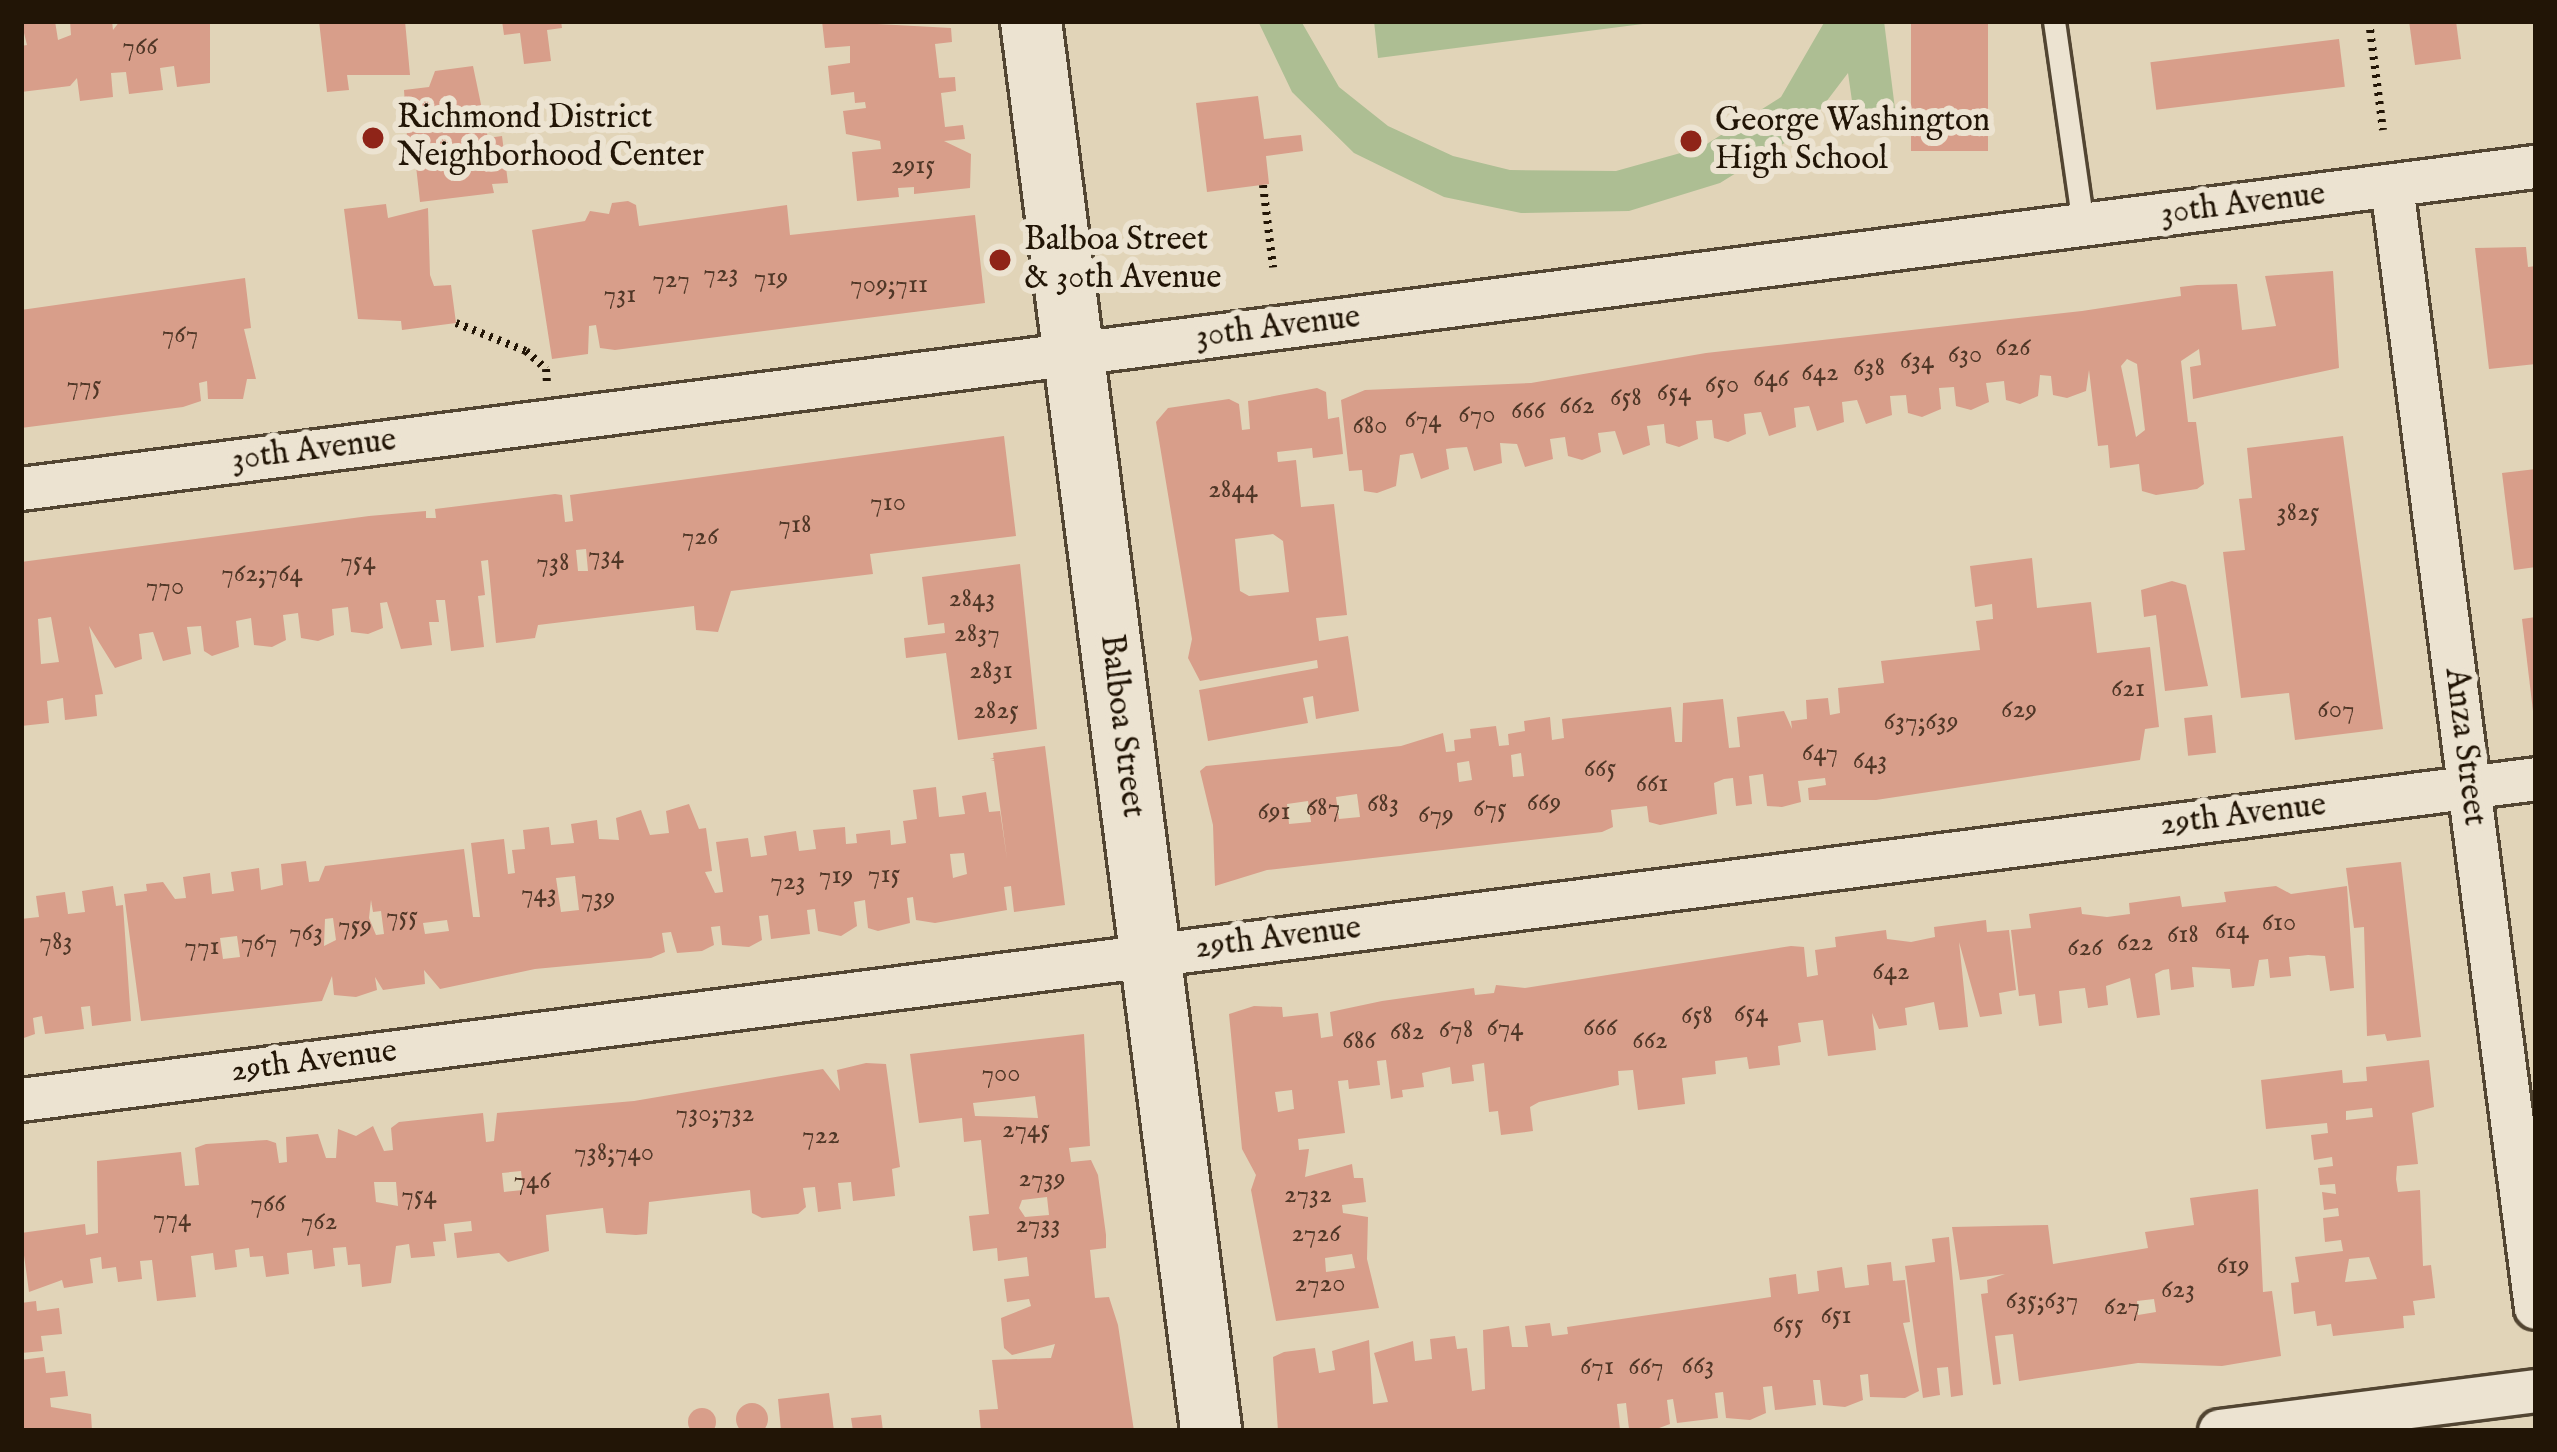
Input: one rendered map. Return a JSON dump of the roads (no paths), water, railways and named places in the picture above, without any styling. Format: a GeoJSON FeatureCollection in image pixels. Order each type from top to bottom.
{"type":"FeatureCollection","features":[{"type":"Feature","properties":{"kind":"street","name":"Balboa Street"},"geometry":{"type":"LineString","coordinates":[[1031,21],[1211,1431]]}},
{"type":"Feature","properties":{"kind":"street","name":"30th Avenue"},"geometry":{"type":"LineString","coordinates":[[21,489],[2536,167]]}},
{"type":"Feature","properties":{"kind":"street","name":"Anza Street"},"geometry":{"type":"LineString","coordinates":[[2392,186],[2536,1308]]}},
{"type":"Feature","properties":{"kind":"street","name":"29th Avenue"},"geometry":{"type":"LineString","coordinates":[[21,1100],[2536,778]]}},
{"type":"Feature","properties":{"kind":"street"},"geometry":{"type":"LineString","coordinates":[[2220,1431],[2536,1390]]}},
{"type":"Feature","properties":{"kind":"lane"},"geometry":{"type":"LineString","coordinates":[[2054,21],[2083,225]]}},
{"type":"Feature","properties":{"kind":"place","name":"Richmond District Neighborhood Center"},"geometry":{"type":"Point","coordinates":[373,138]}},
{"type":"Feature","properties":{"kind":"place","name":"George Washington High School"},"geometry":{"type":"Point","coordinates":[1691,141]}},
{"type":"Feature","properties":{"kind":"place","name":"Balboa Street & 30th Avenue"},"geometry":{"type":"Point","coordinates":[1000,260]}}]}
